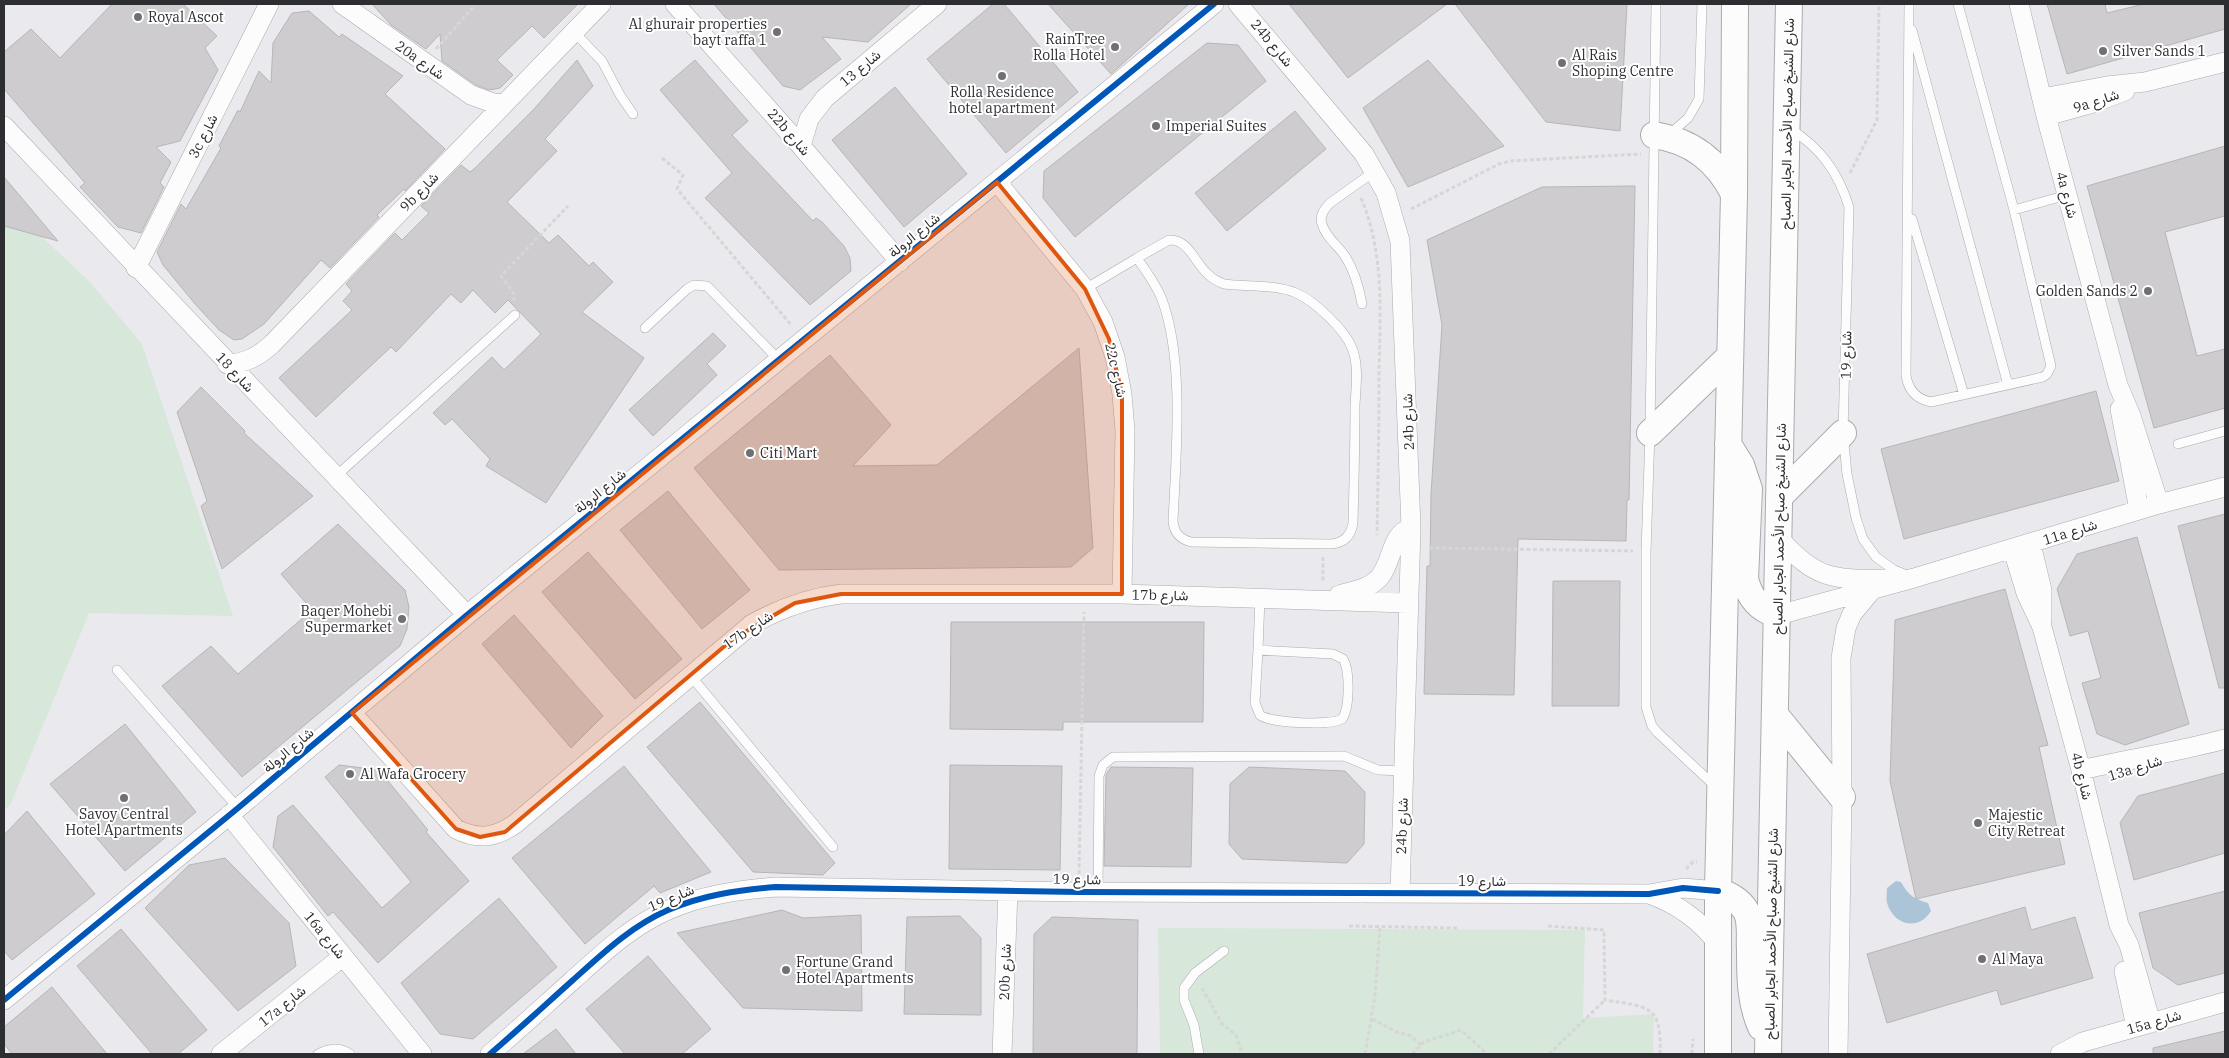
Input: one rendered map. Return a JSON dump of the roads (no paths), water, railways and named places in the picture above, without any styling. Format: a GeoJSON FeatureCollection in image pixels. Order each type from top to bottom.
{"type":"FeatureCollection","features":[{"type":"Feature","properties":{"kind":"main road"},"geometry":{"type":"LineString","coordinates":[[1718,1054],[1718,891],[1734,194],[1735,4]]}},
{"type":"Feature","properties":{"kind":"main road","name":"شارع الشيخ صباح الأحمد الجابر الصباح"},"geometry":{"type":"LineString","coordinates":[[1768,1046],[1790,5]]}},
{"type":"Feature","properties":{"kind":"main road"},"geometry":{"type":"LineString","coordinates":[[1658,142],[1684,142],[1700,151],[1726,177],[1734,194]]}},
{"type":"Feature","properties":{"kind":"main road"},"geometry":{"type":"LineString","coordinates":[[1650,433],[1730,356]]}},
{"type":"Feature","properties":{"kind":"main road"},"geometry":{"type":"LineString","coordinates":[[1779,498],[1843,432]]}},
{"type":"Feature","properties":{"kind":"main road"},"geometry":{"type":"LineString","coordinates":[[1728,443],[1741,465],[1749,489],[1745,579],[1748,592],[1756,603],[1766,611],[1778,615]]}},
{"type":"Feature","properties":{"kind":"main road"},"geometry":{"type":"LineString","coordinates":[[1776,716],[1842,797]]}},
{"type":"Feature","properties":{"kind":"main road"},"geometry":{"type":"LineString","coordinates":[[1718,891],[1735,898],[1746,912],[1749,920],[1752,1000],[1768,1046]]}},
{"type":"Feature","properties":{"kind":"street","name":"3c شارع"},"geometry":{"type":"LineString","coordinates":[[136,268],[269,4]]}},
{"type":"Feature","properties":{"kind":"street","name":"20a شارع"},"geometry":{"type":"LineString","coordinates":[[342,4],[471,95],[504,104]]}},
{"type":"Feature","properties":{"kind":"street","name":"9b شارع"},"geometry":{"type":"LineString","coordinates":[[227,364],[246,361],[264,352],[601,4]]}},
{"type":"Feature","properties":{"kind":"street","name":"22b شارع"},"geometry":{"type":"LineString","coordinates":[[675,4],[801,146],[900,262]]}},
{"type":"Feature","properties":{"kind":"street","name":"شارع 13"},"geometry":{"type":"LineString","coordinates":[[801,146],[809,119],[825,98],[937,4]]}},
{"type":"Feature","properties":{"kind":"street","name":"شارع الرولة"},"geometry":{"type":"LineString","coordinates":[[4,1000],[234,812],[467,616],[1214,4]]}},
{"type":"Feature","properties":{"kind":"street","name":"24b شارع"},"geometry":{"type":"LineString","coordinates":[[1238,4],[1351,139],[1375,171],[1395,217],[1400,241],[1403,266],[1411,528],[1407,603],[1400,893]]}},
{"type":"Feature","properties":{"kind":"street","name":"4a شارع"},"geometry":{"type":"LineString","coordinates":[[2019,4],[2044,107],[2118,385],[2131,416],[2159,504]]}},
{"type":"Feature","properties":{"kind":"street","name":"9a شارع"},"geometry":{"type":"LineString","coordinates":[[2044,107],[2110,98],[2145,82],[2225,62]]}},
{"type":"Feature","properties":{"kind":"street","name":"شارع 18"},"geometry":{"type":"LineString","coordinates":[[4,126],[136,268],[467,616]]}},
{"type":"Feature","properties":{"kind":"street","name":"22c شارع"},"geometry":{"type":"LineString","coordinates":[[997,182],[1085,289],[1095,305],[1109,339],[1122,394],[1125,431],[1122,594]]}},
{"type":"Feature","properties":{"kind":"street","name":"4a شارع"},"geometry":{"type":"LineString","coordinates":[[2118,385],[2123,432],[2139,510]]}},
{"type":"Feature","properties":{"kind":"street","name":"11a شارع"},"geometry":{"type":"LineString","coordinates":[[1778,615],[2013,550],[2159,504],[2225,487]]}},
{"type":"Feature","properties":{"kind":"street","name":"17b شارع"},"geometry":{"type":"LineString","coordinates":[[1323,599],[1362,588],[1378,580],[1388,565],[1398,536],[1406,529],[1411,528]]}},
{"type":"Feature","properties":{"kind":"street","name":"11a شارع"},"geometry":{"type":"LineString","coordinates":[[1779,538],[1808,566],[1825,575],[1844,580],[1914,578]]}},
{"type":"Feature","properties":{"kind":"street","name":"4b شارع"},"geometry":{"type":"LineString","coordinates":[[2031,544],[2042,590],[2042,627]]}},
{"type":"Feature","properties":{"kind":"street","name":"4b شارع"},"geometry":{"type":"LineString","coordinates":[[2013,550],[2026,593],[2042,627],[2083,777],[2120,925],[2121,955],[2144,1025]]}},
{"type":"Feature","properties":{"kind":"street"},"geometry":{"type":"LineString","coordinates":[[1838,1054],[1843,643],[1852,614],[1872,590]]}},
{"type":"Feature","properties":{"kind":"street","name":"17b شارع"},"geometry":{"type":"LineString","coordinates":[[352,713],[456,829],[480,837],[493,836],[505,832],[515,824],[752,624],[794,603],[841,594],[1122,594],[1407,603]]}},
{"type":"Feature","properties":{"kind":"street","name":"13a شارع"},"geometry":{"type":"LineString","coordinates":[[2083,777],[2161,762],[2184,750],[2225,739]]}},
{"type":"Feature","properties":{"kind":"street","name":"16a شارع"},"geometry":{"type":"LineString","coordinates":[[234,812],[342,957],[422,1054]]}},
{"type":"Feature","properties":{"kind":"street","name":"شارع 19"},"geometry":{"type":"LineString","coordinates":[[490,1054],[604,952],[633,929],[666,911],[702,898],[738,890],[776,887],[1079,892],[1648,894],[1683,888],[1718,891]]}},
{"type":"Feature","properties":{"kind":"street","name":"20b شارع"},"geometry":{"type":"LineString","coordinates":[[1002,1054],[1008,890]]}},
{"type":"Feature","properties":{"kind":"street","name":"شارع 19"},"geometry":{"type":"LineString","coordinates":[[1648,894],[1665,900],[1688,913],[1708,931],[1719,945]]}},
{"type":"Feature","properties":{"kind":"street","name":"17a شارع"},"geometry":{"type":"LineString","coordinates":[[221,1054],[342,957]]}},
{"type":"Feature","properties":{"kind":"street","name":"15a شارع"},"geometry":{"type":"LineString","coordinates":[[2060,1054],[2083,1042],[2225,1002]]}},
{"type":"Feature","properties":{"kind":"lane"},"geometry":{"type":"LineString","coordinates":[[1656,4],[1658,142],[1646,552],[1646,697],[1648,716],[1658,734],[1720,791]]}},
{"type":"Feature","properties":{"kind":"lane"},"geometry":{"type":"LineString","coordinates":[[1658,142],[1688,118],[1697,106],[1699,98],[1702,4]]}},
{"type":"Feature","properties":{"kind":"lane"},"geometry":{"type":"LineString","coordinates":[[1909,4],[1907,382],[1913,394],[1924,401],[1938,401],[2043,377],[2051,366],[2014,210],[1958,4]]}},
{"type":"Feature","properties":{"kind":"lane"},"geometry":{"type":"LineString","coordinates":[[1909,18],[2008,386]]}},
{"type":"Feature","properties":{"kind":"lane"},"geometry":{"type":"LineString","coordinates":[[574,32],[602,61],[620,95],[633,114]]}},
{"type":"Feature","properties":{"kind":"lane","name":"شارع 19"},"geometry":{"type":"LineString","coordinates":[[1787,127],[1805,138],[1833,168],[1843,187],[1849,207],[1843,432],[1847,474],[1856,518],[1863,539],[1876,556],[1894,570],[1914,578]]}},
{"type":"Feature","properties":{"kind":"lane"},"geometry":{"type":"LineString","coordinates":[[1362,304],[1359,288],[1346,258],[1322,224],[1321,216],[1324,209],[1375,171]]}},
{"type":"Feature","properties":{"kind":"lane"},"geometry":{"type":"LineString","coordinates":[[2014,210],[2067,195]]}},
{"type":"Feature","properties":{"kind":"lane"},"geometry":{"type":"LineString","coordinates":[[1909,210],[1964,395]]}},
{"type":"Feature","properties":{"kind":"lane"},"geometry":{"type":"LineString","coordinates":[[1085,289],[1137,258],[1168,240],[1180,242],[1204,270],[1224,284],[1283,289],[1295,293],[1316,306],[1348,339],[1356,363],[1353,524],[1352,530],[1344,541],[1322,544],[1191,542],[1180,537],[1176,532],[1172,521],[1176,444],[1173,342],[1161,297],[1154,281],[1137,258]]}},
{"type":"Feature","properties":{"kind":"lane"},"geometry":{"type":"LineString","coordinates":[[645,328],[687,289],[694,285],[707,286],[779,361]]}},
{"type":"Feature","properties":{"kind":"lane"},"geometry":{"type":"LineString","coordinates":[[335,477],[515,315]]}},
{"type":"Feature","properties":{"kind":"lane"},"geometry":{"type":"LineString","coordinates":[[2178,444],[2225,430]]}},
{"type":"Feature","properties":{"kind":"lane"},"geometry":{"type":"LineString","coordinates":[[1258,650],[1333,654],[1343,659],[1347,669],[1348,709],[1342,719],[1332,723],[1271,720],[1260,715],[1255,703],[1260,598]]}},
{"type":"Feature","properties":{"kind":"lane"},"geometry":{"type":"LineString","coordinates":[[117,670],[234,812]]}},
{"type":"Feature","properties":{"kind":"lane"},"geometry":{"type":"LineString","coordinates":[[690,675],[833,847]]}},
{"type":"Feature","properties":{"kind":"lane"},"geometry":{"type":"LineString","coordinates":[[1098,892],[1099,776],[1103,765],[1112,758],[1344,756],[1372,768],[1404,771]]}},
{"type":"Feature","properties":{"kind":"lane"},"geometry":{"type":"LineString","coordinates":[[1199,1054],[1194,1026],[1184,1000],[1184,988],[1195,973],[1224,951]]}},
{"type":"Feature","properties":{"kind":"lane"},"geometry":{"type":"LineString","coordinates":[[318,1054],[326,1050],[337,1049],[350,1054]]}},
{"type":"Feature","properties":{"kind":"water"},"geometry":{"type":"Polygon","coordinates":[[[1896,881],[1901,882],[1912,896],[1928,903],[1931,911],[1926,917],[1914,923],[1907,923],[1895,917],[1890,911],[1887,903],[1887,888],[1896,881]]]}},
{"type":"Feature","properties":{"kind":"place","name":"Royal Ascot"},"geometry":{"type":"Point","coordinates":[138,17]}},
{"type":"Feature","properties":{"kind":"place","name":"Al ghurair properties bayt raffa 1"},"geometry":{"type":"Point","coordinates":[777,32]}},
{"type":"Feature","properties":{"kind":"place","name":"RainTree Rolla Hotel"},"geometry":{"type":"Point","coordinates":[1115,47]}},
{"type":"Feature","properties":{"kind":"place","name":"Silver Sands 1"},"geometry":{"type":"Point","coordinates":[2103,51]}},
{"type":"Feature","properties":{"kind":"place","name":"Al Rais Shoping Centre"},"geometry":{"type":"Point","coordinates":[1562,63]}},
{"type":"Feature","properties":{"kind":"place","name":"Rolla Residence hotel apartment"},"geometry":{"type":"Point","coordinates":[1002,76]}},
{"type":"Feature","properties":{"kind":"place","name":"Imperial Suites"},"geometry":{"type":"Point","coordinates":[1156,126]}},
{"type":"Feature","properties":{"kind":"place","name":"Golden Sands 2"},"geometry":{"type":"Point","coordinates":[2148,291]}},
{"type":"Feature","properties":{"kind":"place","name":"Citi Mart"},"geometry":{"type":"Point","coordinates":[750,453]}},
{"type":"Feature","properties":{"kind":"place","name":"Baqer Mohebi Supermarket"},"geometry":{"type":"Point","coordinates":[402,619]}},
{"type":"Feature","properties":{"kind":"place","name":"Al Wafa Grocery"},"geometry":{"type":"Point","coordinates":[350,774]}},
{"type":"Feature","properties":{"kind":"place","name":"Savoy Central Hotel Apartments"},"geometry":{"type":"Point","coordinates":[124,798]}},
{"type":"Feature","properties":{"kind":"place","name":"Majestic City Retreat"},"geometry":{"type":"Point","coordinates":[1978,823]}},
{"type":"Feature","properties":{"kind":"place","name":"Al Maya"},"geometry":{"type":"Point","coordinates":[1982,959]}},
{"type":"Feature","properties":{"kind":"place","name":"Fortune Grand Hotel Apartments"},"geometry":{"type":"Point","coordinates":[786,970]}}]}
